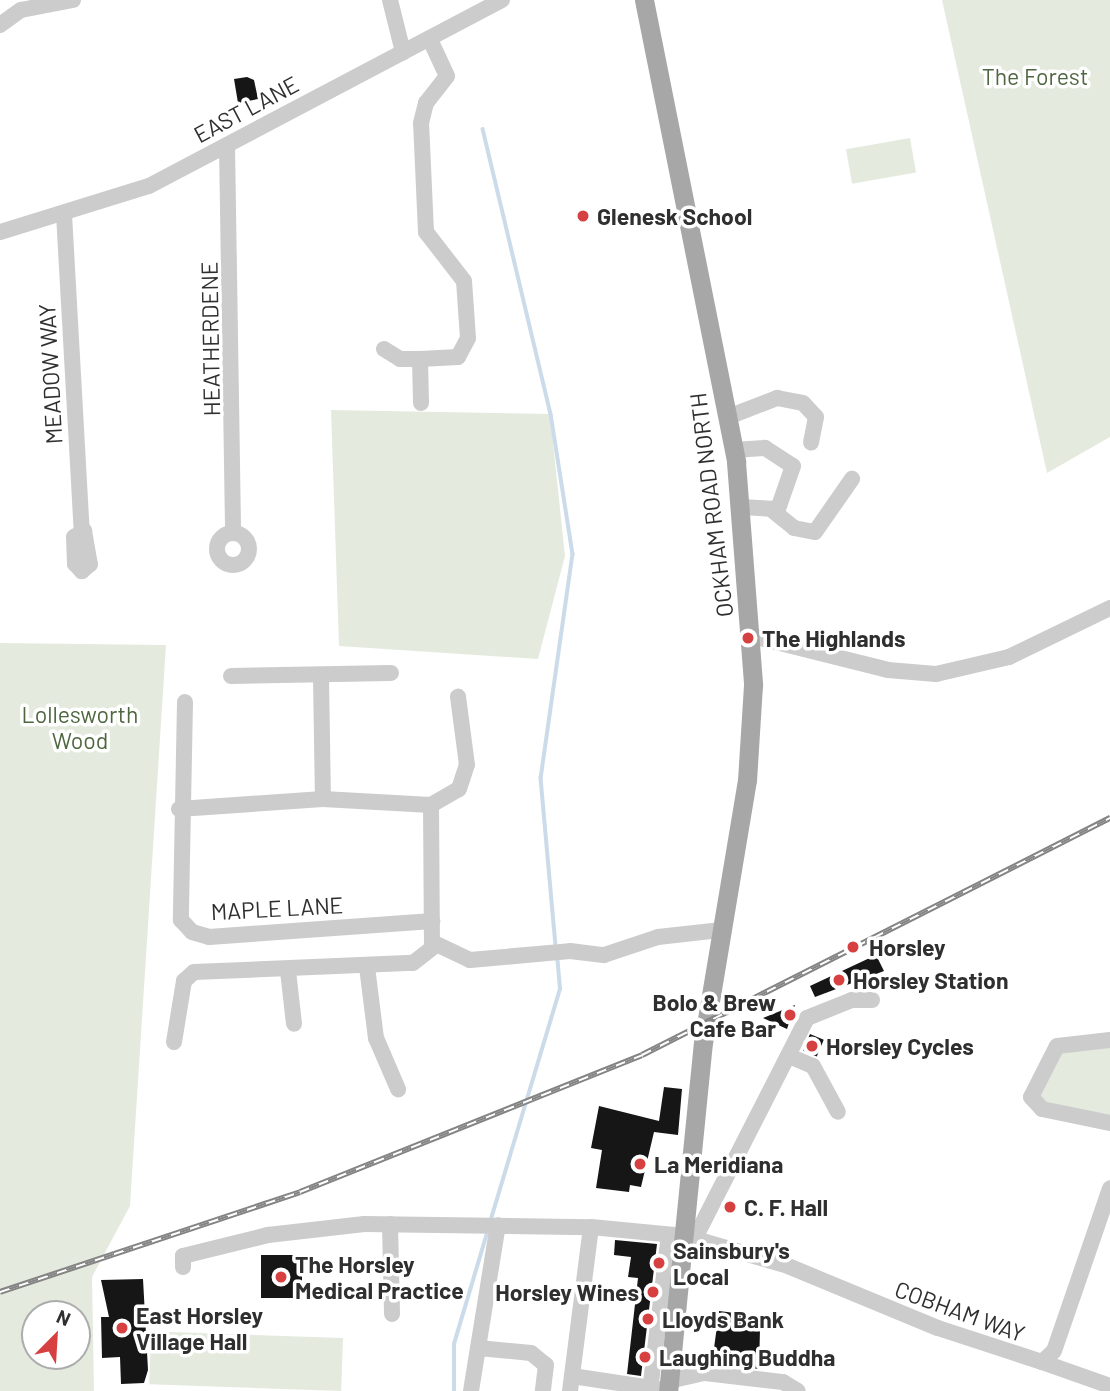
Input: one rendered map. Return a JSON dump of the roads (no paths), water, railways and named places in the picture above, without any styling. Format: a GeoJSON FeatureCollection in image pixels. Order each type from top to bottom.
{"type":"FeatureCollection","features":[{"type":"Feature","properties":{"kind":"main road","name":"OCKHAM ROAD NORTH"},"geometry":{"type":"LineString","coordinates":[[644,0],[734,450],[751,636],[753,734],[708,1007],[688,1206],[661,1388]]}},
{"type":"Feature","properties":{"kind":"street"},"geometry":{"type":"LineString","coordinates":[[0,25],[21,10],[73,0]]}},
{"type":"Feature","properties":{"kind":"street"},"geometry":{"type":"LineString","coordinates":[[390,0],[403,52]]}},
{"type":"Feature","properties":{"kind":"street","name":"EAST LANE"},"geometry":{"type":"LineString","coordinates":[[0,232],[129,195],[502,0]]}},
{"type":"Feature","properties":{"kind":"street"},"geometry":{"type":"LineString","coordinates":[[384,349],[400,359],[458,357],[468,338],[464,281],[426,232],[421,123],[426,103],[446,76],[430,40]]}},
{"type":"Feature","properties":{"kind":"street","name":"HEATHERDENE"},"geometry":{"type":"LineString","coordinates":[[227,145],[233,533]]}},
{"type":"Feature","properties":{"kind":"street","name":"MEADOW WAY"},"geometry":{"type":"LineString","coordinates":[[64,214],[82,531]]}},
{"type":"Feature","properties":{"kind":"street"},"geometry":{"type":"LineString","coordinates":[[420,359],[421,403]]}},
{"type":"Feature","properties":{"kind":"street"},"geometry":{"type":"LineString","coordinates":[[728,417],[777,398],[803,403],[817,417],[811,443]]}},
{"type":"Feature","properties":{"kind":"street"},"geometry":{"type":"LineString","coordinates":[[734,450],[765,448],[792,461],[786,499],[772,510]]}},
{"type":"Feature","properties":{"kind":"street"},"geometry":{"type":"LineString","coordinates":[[740,507],[772,510],[794,528],[815,532],[852,479]]}},
{"type":"Feature","properties":{"kind":"street"},"geometry":{"type":"LineString","coordinates":[[751,636],[888,670],[936,674],[1009,657],[1110,608]]}},
{"type":"Feature","properties":{"kind":"street"},"geometry":{"type":"LineString","coordinates":[[231,676],[391,673]]}},
{"type":"Feature","properties":{"kind":"street"},"geometry":{"type":"LineString","coordinates":[[321,676],[323,799]]}},
{"type":"Feature","properties":{"kind":"street"},"geometry":{"type":"LineString","coordinates":[[179,809],[323,799],[431,805],[459,789],[467,765],[458,697]]}},
{"type":"Feature","properties":{"kind":"street","name":"MAPLE LANE"},"geometry":{"type":"LineString","coordinates":[[185,702],[179,809],[181,920],[192,932],[209,937],[432,920]]}},
{"type":"Feature","properties":{"kind":"street"},"geometry":{"type":"LineString","coordinates":[[174,1042],[188,975],[367,967],[426,959],[435,946],[432,920],[431,805]]}},
{"type":"Feature","properties":{"kind":"street"},"geometry":{"type":"LineString","coordinates":[[435,946],[470,960],[566,952],[604,955],[658,937],[720,930]]}},
{"type":"Feature","properties":{"kind":"street"},"geometry":{"type":"LineString","coordinates":[[367,967],[376,1038],[398,1089]]}},
{"type":"Feature","properties":{"kind":"street"},"geometry":{"type":"LineString","coordinates":[[288,971],[294,1024]]}},
{"type":"Feature","properties":{"kind":"street"},"geometry":{"type":"LineString","coordinates":[[683,1236],[710,1211],[807,1018],[852,1000],[872,1000]]}},
{"type":"Feature","properties":{"kind":"street"},"geometry":{"type":"LineString","coordinates":[[1110,1040],[1057,1046],[1031,1097],[1042,1110],[1110,1123]]}},
{"type":"Feature","properties":{"kind":"street"},"geometry":{"type":"LineString","coordinates":[[789,1056],[813,1066],[838,1112]]}},
{"type":"Feature","properties":{"kind":"street","name":"COBHAM WAY"},"geometry":{"type":"LineString","coordinates":[[183,1262],[241,1248],[390,1224],[591,1227],[683,1236],[1042,1362],[1054,1351],[1110,1188]]}},
{"type":"Feature","properties":{"kind":"street"},"geometry":{"type":"LineString","coordinates":[[688,1206],[710,1211]]}},
{"type":"Feature","properties":{"kind":"street"},"geometry":{"type":"LineString","coordinates":[[390,1224],[392,1314]]}},
{"type":"Feature","properties":{"kind":"street"},"geometry":{"type":"LineString","coordinates":[[471,1391],[498,1225]]}},
{"type":"Feature","properties":{"kind":"street"},"geometry":{"type":"LineString","coordinates":[[591,1227],[571,1384],[661,1388],[693,1385],[705,1373],[798,1391]]}},
{"type":"Feature","properties":{"kind":"street"},"geometry":{"type":"LineString","coordinates":[[478,1349],[531,1353],[546,1365],[544,1391]]}},
{"type":"Feature","properties":{"kind":"street"},"geometry":{"type":"LineString","coordinates":[[1042,1362],[1110,1386]]}},
{"type":"Feature","properties":{"kind":"waterway"},"geometry":{"type":"LineString","coordinates":[[483,129],[551,414],[573,554],[541,778],[556,946]]}},
{"type":"Feature","properties":{"kind":"waterway"},"geometry":{"type":"LineString","coordinates":[[491,1219],[560,989],[557,957]]}},
{"type":"Feature","properties":{"kind":"waterway"},"geometry":{"type":"LineString","coordinates":[[454,1391],[454,1344],[488,1230]]}},
{"type":"Feature","properties":{"kind":"railway"},"geometry":{"type":"LineString","coordinates":[[0,1292],[300,1192],[642,1055],[1110,818]]}},
{"type":"Feature","properties":{"kind":"place","name":"Glenesk School"},"geometry":{"type":"Point","coordinates":[583,216]}},
{"type":"Feature","properties":{"kind":"place","name":"The Highlands"},"geometry":{"type":"Point","coordinates":[748,638]}},
{"type":"Feature","properties":{"kind":"place","name":"Horsley"},"geometry":{"type":"Point","coordinates":[853,947]}},
{"type":"Feature","properties":{"kind":"place","name":"Horsley Station"},"geometry":{"type":"Point","coordinates":[839,980]}},
{"type":"Feature","properties":{"kind":"place","name":"Bolo & Brew Cafe Bar"},"geometry":{"type":"Point","coordinates":[790,1015]}},
{"type":"Feature","properties":{"kind":"place","name":"Horsley Cycles"},"geometry":{"type":"Point","coordinates":[812,1046]}},
{"type":"Feature","properties":{"kind":"place","name":"La Meridiana"},"geometry":{"type":"Point","coordinates":[640,1164]}},
{"type":"Feature","properties":{"kind":"place","name":"C. F. Hall"},"geometry":{"type":"Point","coordinates":[730,1207]}},
{"type":"Feature","properties":{"kind":"place","name":"Sainsbury's Local"},"geometry":{"type":"Point","coordinates":[659,1263]}},
{"type":"Feature","properties":{"kind":"place","name":"The Horsley Medical Practice"},"geometry":{"type":"Point","coordinates":[281,1277]}},
{"type":"Feature","properties":{"kind":"place","name":"Horsley Wines"},"geometry":{"type":"Point","coordinates":[653,1292]}},
{"type":"Feature","properties":{"kind":"place","name":"Lloyds Bank"},"geometry":{"type":"Point","coordinates":[648,1319]}},
{"type":"Feature","properties":{"kind":"place","name":"East Horsley Village Hall"},"geometry":{"type":"Point","coordinates":[122,1328]}},
{"type":"Feature","properties":{"kind":"place","name":"Laughing Buddha"},"geometry":{"type":"Point","coordinates":[645,1357]}},
{"type":"Feature","properties":{"kind":"park label","name":"The Forest"},"geometry":{"type":"Point","coordinates":[1035,76]}},
{"type":"Feature","properties":{"kind":"park label","name":"Lollesworth Wood"},"geometry":{"type":"Point","coordinates":[80,727]}}]}
